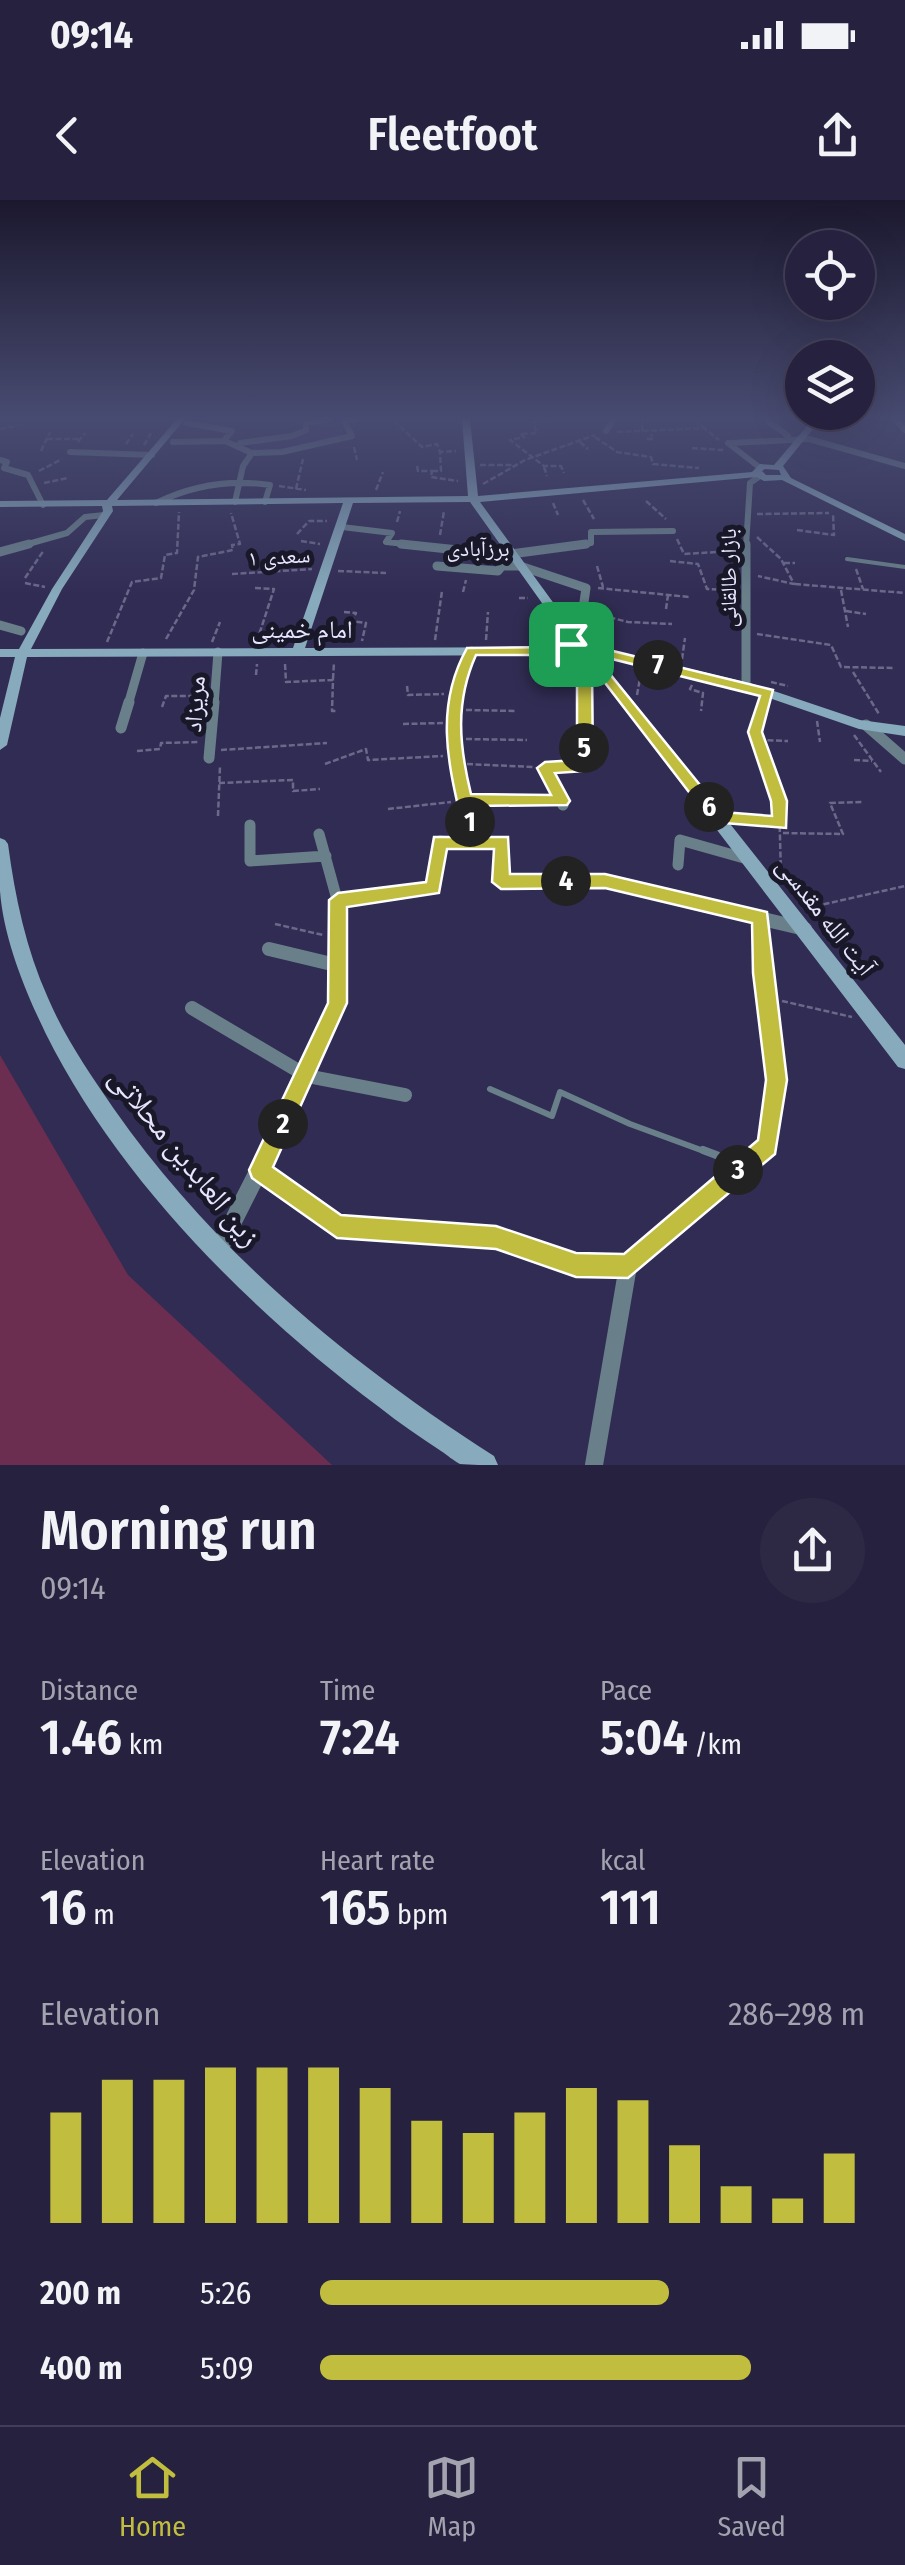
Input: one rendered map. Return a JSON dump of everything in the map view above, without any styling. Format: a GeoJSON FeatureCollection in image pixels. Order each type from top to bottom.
{"type":"FeatureCollection","features":[{"type":"Feature","properties":{"kind":"main road"},"geometry":{"type":"LineString","coordinates":[[0,745],[10,688],[56,589],[134,478]]}},
{"type":"Feature","properties":{"kind":"main road"},"geometry":{"type":"LineString","coordinates":[[110,508],[139,478]]}},
{"type":"Feature","properties":{"kind":"main road"},"geometry":{"type":"LineString","coordinates":[[470,478],[474,500],[571,642],[594,659],[644,662],[746,686],[866,725],[905,731]]}},
{"type":"Feature","properties":{"kind":"main road"},"geometry":{"type":"LineString","coordinates":[[0,504],[110,508],[156,502],[474,500],[709,478]]}},
{"type":"Feature","properties":{"kind":"main road"},"geometry":{"type":"LineString","coordinates":[[785,478],[905,538]]}},
{"type":"Feature","properties":{"kind":"main road"},"geometry":{"type":"LineString","coordinates":[[291,652],[327,570],[349,502]]}},
{"type":"Feature","properties":{"kind":"main road"},"geometry":{"type":"LineString","coordinates":[[571,642],[592,640],[594,659]]}},
{"type":"Feature","properties":{"kind":"main road","name":"امام خمینی"},"geometry":{"type":"LineString","coordinates":[[0,654],[539,651],[571,642]]}},
{"type":"Feature","properties":{"kind":"main road","name":"آیت الله مقدسی"},"geometry":{"type":"LineString","coordinates":[[594,659],[905,1060]]}},
{"type":"Feature","properties":{"kind":"main road","name":"زین العابدین محلاتی"},"geometry":{"type":"LineString","coordinates":[[0,844],[4,876],[38,991],[75,1069],[140,1158],[218,1250],[358,1377],[486,1465]]}},
{"type":"Feature","properties":{"kind":"street"},"geometry":{"type":"LineString","coordinates":[[29,478],[43,505]]}},
{"type":"Feature","properties":{"kind":"street","name":"بازار طالقانی"},"geometry":{"type":"LineString","coordinates":[[746,686],[746,514],[754,478]]}},
{"type":"Feature","properties":{"kind":"street"},"geometry":{"type":"LineString","coordinates":[[230,502],[241,479]]}},
{"type":"Feature","properties":{"kind":"street"},"geometry":{"type":"LineString","coordinates":[[156,502],[175,492],[241,479],[270,484],[265,502]]}},
{"type":"Feature","properties":{"kind":"street"},"geometry":{"type":"LineString","coordinates":[[0,552],[67,534],[85,517],[110,508]]}},
{"type":"Feature","properties":{"kind":"street"},"geometry":{"type":"LineString","coordinates":[[342,524],[392,533],[386,542],[517,561],[586,588],[571,642]]}},
{"type":"Feature","properties":{"kind":"street","name":"برزآبادی"},"geometry":{"type":"LineString","coordinates":[[437,566],[498,571],[517,561],[592,544],[591,532],[672,531]]}},
{"type":"Feature","properties":{"kind":"street"},"geometry":{"type":"LineString","coordinates":[[0,625],[20,631]]}},
{"type":"Feature","properties":{"kind":"street"},"geometry":{"type":"LineString","coordinates":[[338,900],[433,888],[440,842],[475,844],[455,759],[454,738],[455,694],[478,651]]}},
{"type":"Feature","properties":{"kind":"street","name":"مریزاد"},"geometry":{"type":"LineString","coordinates":[[210,750],[213,652]]}},
{"type":"Feature","properties":{"kind":"street"},"geometry":{"type":"LineString","coordinates":[[121,728],[150,653]]}},
{"type":"Feature","properties":{"kind":"street"},"geometry":{"type":"LineString","coordinates":[[562,803],[545,768],[585,765],[594,659]]}},
{"type":"Feature","properties":{"kind":"street"},"geometry":{"type":"LineString","coordinates":[[866,725],[905,760]]}},
{"type":"Feature","properties":{"kind":"street"},"geometry":{"type":"LineString","coordinates":[[250,825],[250,861],[326,856]]}},
{"type":"Feature","properties":{"kind":"street"},"geometry":{"type":"LineString","coordinates":[[218,1250],[307,1076],[338,1003],[338,900],[319,834]]}},
{"type":"Feature","properties":{"kind":"street"},"geometry":{"type":"LineString","coordinates":[[678,865],[680,840],[751,860]]}},
{"type":"Feature","properties":{"kind":"street"},"geometry":{"type":"LineString","coordinates":[[605,881],[805,930]]}},
{"type":"Feature","properties":{"kind":"street"},"geometry":{"type":"LineString","coordinates":[[594,1465],[628,1266],[768,1146],[776,1080],[761,918]]}},
{"type":"Feature","properties":{"kind":"street"},"geometry":{"type":"LineString","coordinates":[[269,949],[340,966]]}},
{"type":"Feature","properties":{"kind":"street"},"geometry":{"type":"LineString","coordinates":[[192,1008],[307,1076],[405,1095]]}},
{"type":"Feature","properties":{"kind":"street"},"geometry":{"type":"LineString","coordinates":[[260,1170],[337,1226],[496,1238],[576,1265],[628,1266]]}},
{"type":"Feature","properties":{"kind":"lane"},"geometry":{"type":"LineString","coordinates":[[847,560],[905,567]]}},
{"type":"Feature","properties":{"kind":"lane"},"geometry":{"type":"LineString","coordinates":[[490,1090],[552,1116],[560,1092],[630,1124],[743,1165]]}},
{"type":"Feature","properties":{"kind":"path"},"geometry":{"type":"LineString","coordinates":[[32,486],[68,478]]}},
{"type":"Feature","properties":{"kind":"path"},"geometry":{"type":"LineString","coordinates":[[296,488],[299,478]]}},
{"type":"Feature","properties":{"kind":"path"},"geometry":{"type":"LineString","coordinates":[[371,501],[381,478]]}},
{"type":"Feature","properties":{"kind":"path"},"geometry":{"type":"LineString","coordinates":[[439,478],[470,482]]}},
{"type":"Feature","properties":{"kind":"path"},"geometry":{"type":"LineString","coordinates":[[474,500],[478,487],[493,478]]}},
{"type":"Feature","properties":{"kind":"path"},"geometry":{"type":"LineString","coordinates":[[270,484],[317,492],[314,502]]}},
{"type":"Feature","properties":{"kind":"path"},"geometry":{"type":"LineString","coordinates":[[578,490],[597,526]]}},
{"type":"Feature","properties":{"kind":"path"},"geometry":{"type":"LineString","coordinates":[[550,492],[558,515]]}},
{"type":"Feature","properties":{"kind":"path"},"geometry":{"type":"LineString","coordinates":[[397,522],[404,500]]}},
{"type":"Feature","properties":{"kind":"path"},"geometry":{"type":"LineString","coordinates":[[440,535],[446,500]]}},
{"type":"Feature","properties":{"kind":"path"},"geometry":{"type":"LineString","coordinates":[[646,501],[670,522],[666,523],[684,554],[746,551]]}},
{"type":"Feature","properties":{"kind":"path"},"geometry":{"type":"LineString","coordinates":[[103,653],[131,584],[161,578],[164,555],[177,553],[179,511],[193,510],[194,502]]}},
{"type":"Feature","properties":{"kind":"path"},"geometry":{"type":"LineString","coordinates":[[150,653],[191,599],[199,575],[198,556],[232,550],[232,545],[240,544],[230,502]]}},
{"type":"Feature","properties":{"kind":"path"},"geometry":{"type":"LineString","coordinates":[[797,530],[834,535],[832,513]]}},
{"type":"Feature","properties":{"kind":"path"},"geometry":{"type":"LineString","coordinates":[[746,514],[856,513]]}},
{"type":"Feature","properties":{"kind":"path"},"geometry":{"type":"LineString","coordinates":[[298,534],[309,521],[342,524]]}},
{"type":"Feature","properties":{"kind":"path"},"geometry":{"type":"LineString","coordinates":[[746,538],[758,537],[783,563],[794,584]]}},
{"type":"Feature","properties":{"kind":"path"},"geometry":{"type":"LineString","coordinates":[[53,538],[25,580],[56,589]]}},
{"type":"Feature","properties":{"kind":"path"},"geometry":{"type":"LineString","coordinates":[[301,542],[336,545]]}},
{"type":"Feature","properties":{"kind":"path"},"geometry":{"type":"LineString","coordinates":[[670,561],[698,564],[707,588],[746,591]]}},
{"type":"Feature","properties":{"kind":"path"},"geometry":{"type":"LineString","coordinates":[[783,563],[796,563]]}},
{"type":"Feature","properties":{"kind":"path"},"geometry":{"type":"LineString","coordinates":[[597,566],[603,588]]}},
{"type":"Feature","properties":{"kind":"path"},"geometry":{"type":"LineString","coordinates":[[856,569],[864,590]]}},
{"type":"Feature","properties":{"kind":"path","name":"سعدی ۱"},"geometry":{"type":"LineString","coordinates":[[232,574],[327,570],[386,574]]}},
{"type":"Feature","properties":{"kind":"path"},"geometry":{"type":"LineString","coordinates":[[746,574],[794,584],[905,593]]}},
{"type":"Feature","properties":{"kind":"path"},"geometry":{"type":"LineString","coordinates":[[254,652],[274,588],[255,588]]}},
{"type":"Feature","properties":{"kind":"path"},"geometry":{"type":"LineString","coordinates":[[586,588],[689,597]]}},
{"type":"Feature","properties":{"kind":"path"},"geometry":{"type":"LineString","coordinates":[[840,589],[848,628]]}},
{"type":"Feature","properties":{"kind":"path"},"geometry":{"type":"LineString","coordinates":[[433,651],[442,590]]}},
{"type":"Feature","properties":{"kind":"path"},"geometry":{"type":"LineString","coordinates":[[666,609],[668,594]]}},
{"type":"Feature","properties":{"kind":"path"},"geometry":{"type":"LineString","coordinates":[[845,611],[866,614]]}},
{"type":"Feature","properties":{"kind":"path"},"geometry":{"type":"LineString","coordinates":[[344,612],[356,613],[352,622],[366,623],[359,652]]}},
{"type":"Feature","properties":{"kind":"path"},"geometry":{"type":"LineString","coordinates":[[478,651],[488,612]]}},
{"type":"Feature","properties":{"kind":"path"},"geometry":{"type":"LineString","coordinates":[[582,612],[624,618],[628,622],[672,624]]}},
{"type":"Feature","properties":{"kind":"path"},"geometry":{"type":"LineString","coordinates":[[536,620],[539,651]]}},
{"type":"Feature","properties":{"kind":"path"},"geometry":{"type":"LineString","coordinates":[[213,652],[220,622]]}},
{"type":"Feature","properties":{"kind":"path"},"geometry":{"type":"LineString","coordinates":[[746,633],[831,645],[842,667],[896,668]]}},
{"type":"Feature","properties":{"kind":"path"},"geometry":{"type":"LineString","coordinates":[[685,638],[690,689],[703,692],[701,711]]}},
{"type":"Feature","properties":{"kind":"path"},"geometry":{"type":"LineString","coordinates":[[291,652],[286,682],[333,680]]}},
{"type":"Feature","properties":{"kind":"path"},"geometry":{"type":"LineString","coordinates":[[334,652],[332,711],[337,711]]}},
{"type":"Feature","properties":{"kind":"path"},"geometry":{"type":"LineString","coordinates":[[633,710],[644,662]]}},
{"type":"Feature","properties":{"kind":"path"},"geometry":{"type":"LineString","coordinates":[[853,672],[887,728]]}},
{"type":"Feature","properties":{"kind":"path"},"geometry":{"type":"LineString","coordinates":[[408,686],[408,695],[455,694]]}},
{"type":"Feature","properties":{"kind":"path"},"geometry":{"type":"LineString","coordinates":[[768,693],[755,732],[779,801],[782,873],[776,892]]}},
{"type":"Feature","properties":{"kind":"path"},"geometry":{"type":"LineString","coordinates":[[162,706],[166,696],[214,696]]}},
{"type":"Feature","properties":{"kind":"path"},"geometry":{"type":"LineString","coordinates":[[815,709],[820,742]]}},
{"type":"Feature","properties":{"kind":"path"},"geometry":{"type":"LineString","coordinates":[[404,724],[517,711]]}},
{"type":"Feature","properties":{"kind":"path"},"geometry":{"type":"LineString","coordinates":[[841,718],[881,772]]}},
{"type":"Feature","properties":{"kind":"path"},"geometry":{"type":"LineString","coordinates":[[454,738],[528,740]]}},
{"type":"Feature","properties":{"kind":"path"},"geometry":{"type":"LineString","coordinates":[[757,740],[788,742]]}},
{"type":"Feature","properties":{"kind":"path"},"geometry":{"type":"LineString","coordinates":[[137,751],[160,750],[160,742],[210,750],[327,743]]}},
{"type":"Feature","properties":{"kind":"path"},"geometry":{"type":"LineString","coordinates":[[326,764],[366,749],[368,760],[455,759],[545,768]]}},
{"type":"Feature","properties":{"kind":"path"},"geometry":{"type":"LineString","coordinates":[[210,750],[208,766],[220,765],[218,816]]}},
{"type":"Feature","properties":{"kind":"path"},"geometry":{"type":"LineString","coordinates":[[854,760],[873,761]]}},
{"type":"Feature","properties":{"kind":"path"},"geometry":{"type":"LineString","coordinates":[[220,783],[293,780],[293,791],[320,788]]}},
{"type":"Feature","properties":{"kind":"path"},"geometry":{"type":"LineString","coordinates":[[388,810],[465,800],[562,803]]}},
{"type":"Feature","properties":{"kind":"path"},"geometry":{"type":"LineString","coordinates":[[782,833],[843,834],[830,803],[862,802]]}},
{"type":"Feature","properties":{"kind":"path"},"geometry":{"type":"LineString","coordinates":[[718,818],[780,823]]}},
{"type":"Feature","properties":{"kind":"path"},"geometry":{"type":"LineString","coordinates":[[475,844],[502,841],[501,882],[605,881]]}},
{"type":"Feature","properties":{"kind":"path"},"geometry":{"type":"LineString","coordinates":[[791,912],[905,886]]}},
{"type":"Feature","properties":{"kind":"path"},"geometry":{"type":"LineString","coordinates":[[274,924],[340,938]]}},
{"type":"Feature","properties":{"kind":"path"},"geometry":{"type":"LineString","coordinates":[[767,998],[857,1018]]}},
{"type":"Feature","properties":{"kind":"shaded area"},"geometry":{"type":"Polygon","coordinates":[[[0,1055],[128,1275],[332,1465],[0,1465],[0,1055]]]}},
{"type":"Feature","properties":{"kind":"route"},"geometry":{"type":"LineString","coordinates":[[571,644],[568,651],[472,651],[456,686],[454,756],[475,844],[440,842],[433,888],[338,900],[338,1003],[260,1170],[337,1226],[496,1238],[576,1265],[628,1266],[768,1146],[776,1080],[763,973],[761,918],[605,881],[501,882],[502,841],[475,844],[465,800],[562,801],[545,768],[585,765],[584,662],[596,662],[718,818],[780,823],[779,801],[755,732],[768,693],[604,653],[592,640],[571,644]]}}]}
